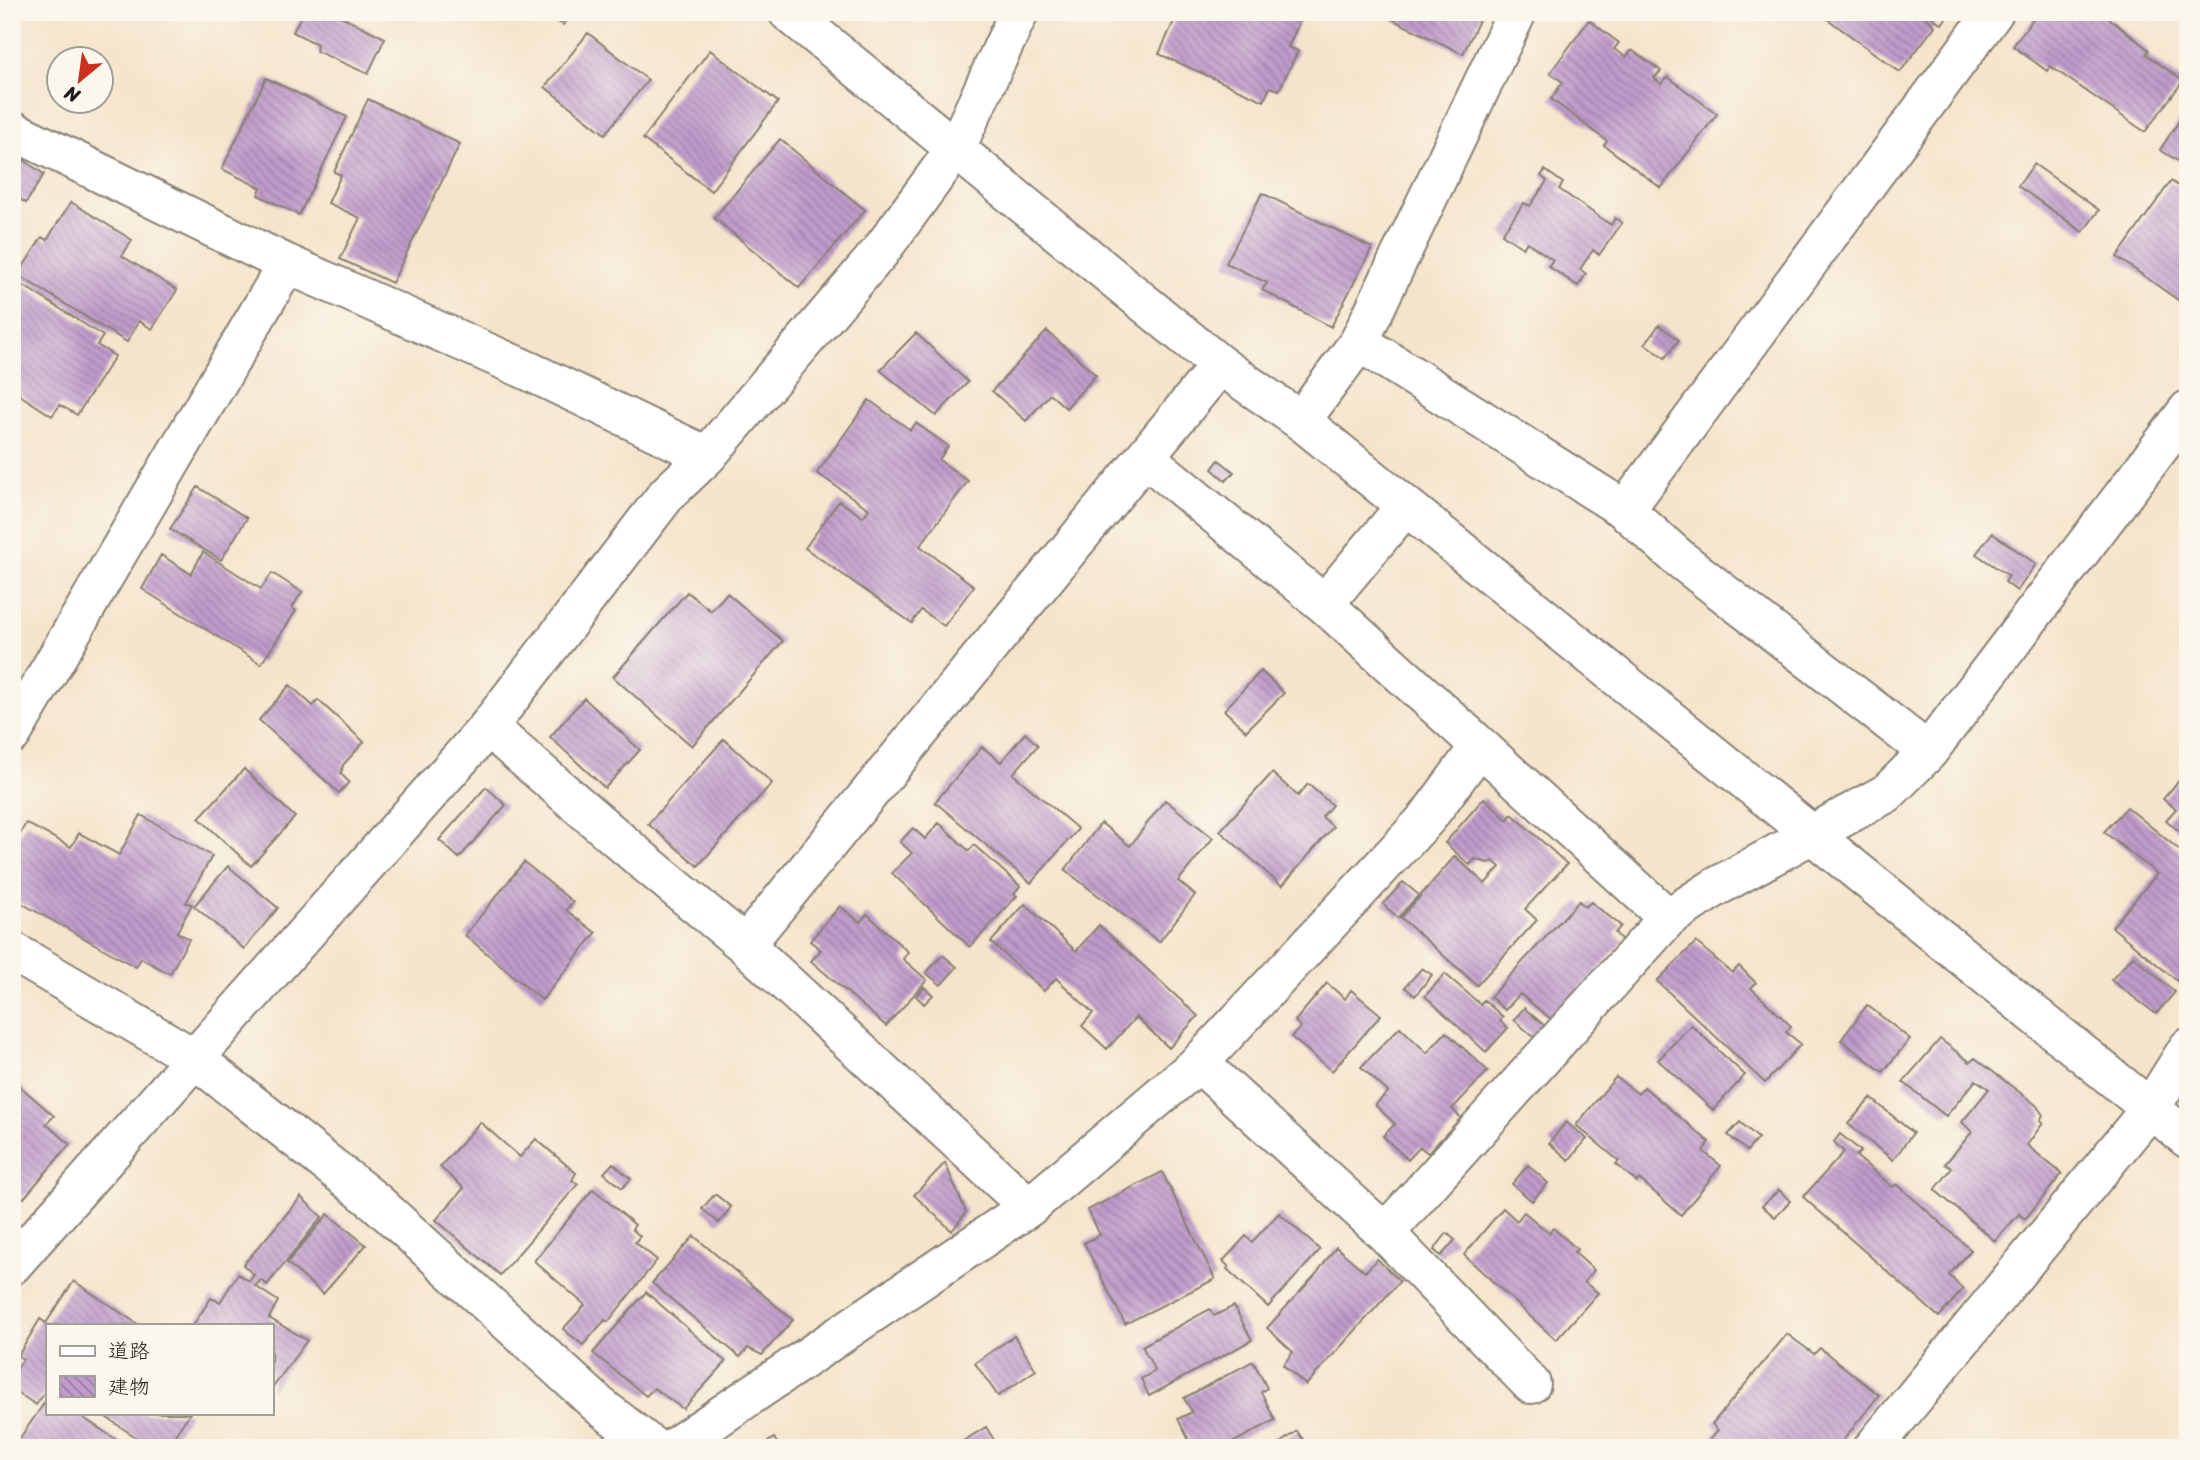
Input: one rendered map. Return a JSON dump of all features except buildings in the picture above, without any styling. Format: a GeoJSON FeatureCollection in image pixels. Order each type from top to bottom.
{"type":"FeatureCollection","features":[{"type":"Feature","properties":{"kind":"street"},"geometry":{"type":"LineString","coordinates":[[788,12],[1220,365],[1301,421],[1404,508],[2188,1139]]}},
{"type":"Feature","properties":{"kind":"street"},"geometry":{"type":"LineString","coordinates":[[12,1265],[488,727],[667,494],[707,456],[880,252],[956,148],[1019,12]]}},
{"type":"Feature","properties":{"kind":"street"},"geometry":{"type":"LineString","coordinates":[[1301,421],[1359,342],[1517,12]]}},
{"type":"Feature","properties":{"kind":"street"},"geometry":{"type":"LineString","coordinates":[[1625,510],[1994,12]]}},
{"type":"Feature","properties":{"kind":"street"},"geometry":{"type":"LineString","coordinates":[[12,130],[287,264],[529,371],[707,456]]}},
{"type":"Feature","properties":{"kind":"street"},"geometry":{"type":"LineString","coordinates":[[12,734],[287,264]]}},
{"type":"Feature","properties":{"kind":"street"},"geometry":{"type":"LineString","coordinates":[[1359,342],[1625,510],[1680,559],[1928,752]]}},
{"type":"Feature","properties":{"kind":"street"},"geometry":{"type":"LineString","coordinates":[[745,945],[1220,365]]}},
{"type":"Feature","properties":{"kind":"street"},"geometry":{"type":"LineString","coordinates":[[1385,1233],[1668,918],[1716,887],[1887,793],[1928,752],[2188,410]]}},
{"type":"Feature","properties":{"kind":"street"},"geometry":{"type":"LineString","coordinates":[[1146,458],[1324,604],[1668,918]]}},
{"type":"Feature","properties":{"kind":"street"},"geometry":{"type":"LineString","coordinates":[[1324,604],[1404,508]]}},
{"type":"Feature","properties":{"kind":"street"},"geometry":{"type":"LineString","coordinates":[[488,727],[631,852],[745,945],[1029,1208]]}},
{"type":"Feature","properties":{"kind":"street"},"geometry":{"type":"LineString","coordinates":[[673,1448],[1029,1208],[1199,1063],[1427,818],[1480,746]]}},
{"type":"Feature","properties":{"kind":"street"},"geometry":{"type":"LineString","coordinates":[[12,951],[194,1058],[376,1202],[600,1406],[654,1448]]}},
{"type":"Feature","properties":{"kind":"street"},"geometry":{"type":"LineString","coordinates":[[1873,1448],[2150,1109],[2188,1048]]}},
{"type":"Feature","properties":{"kind":"street"},"geometry":{"type":"LineString","coordinates":[[1199,1063],[1385,1233],[1531,1384]]}}]}
